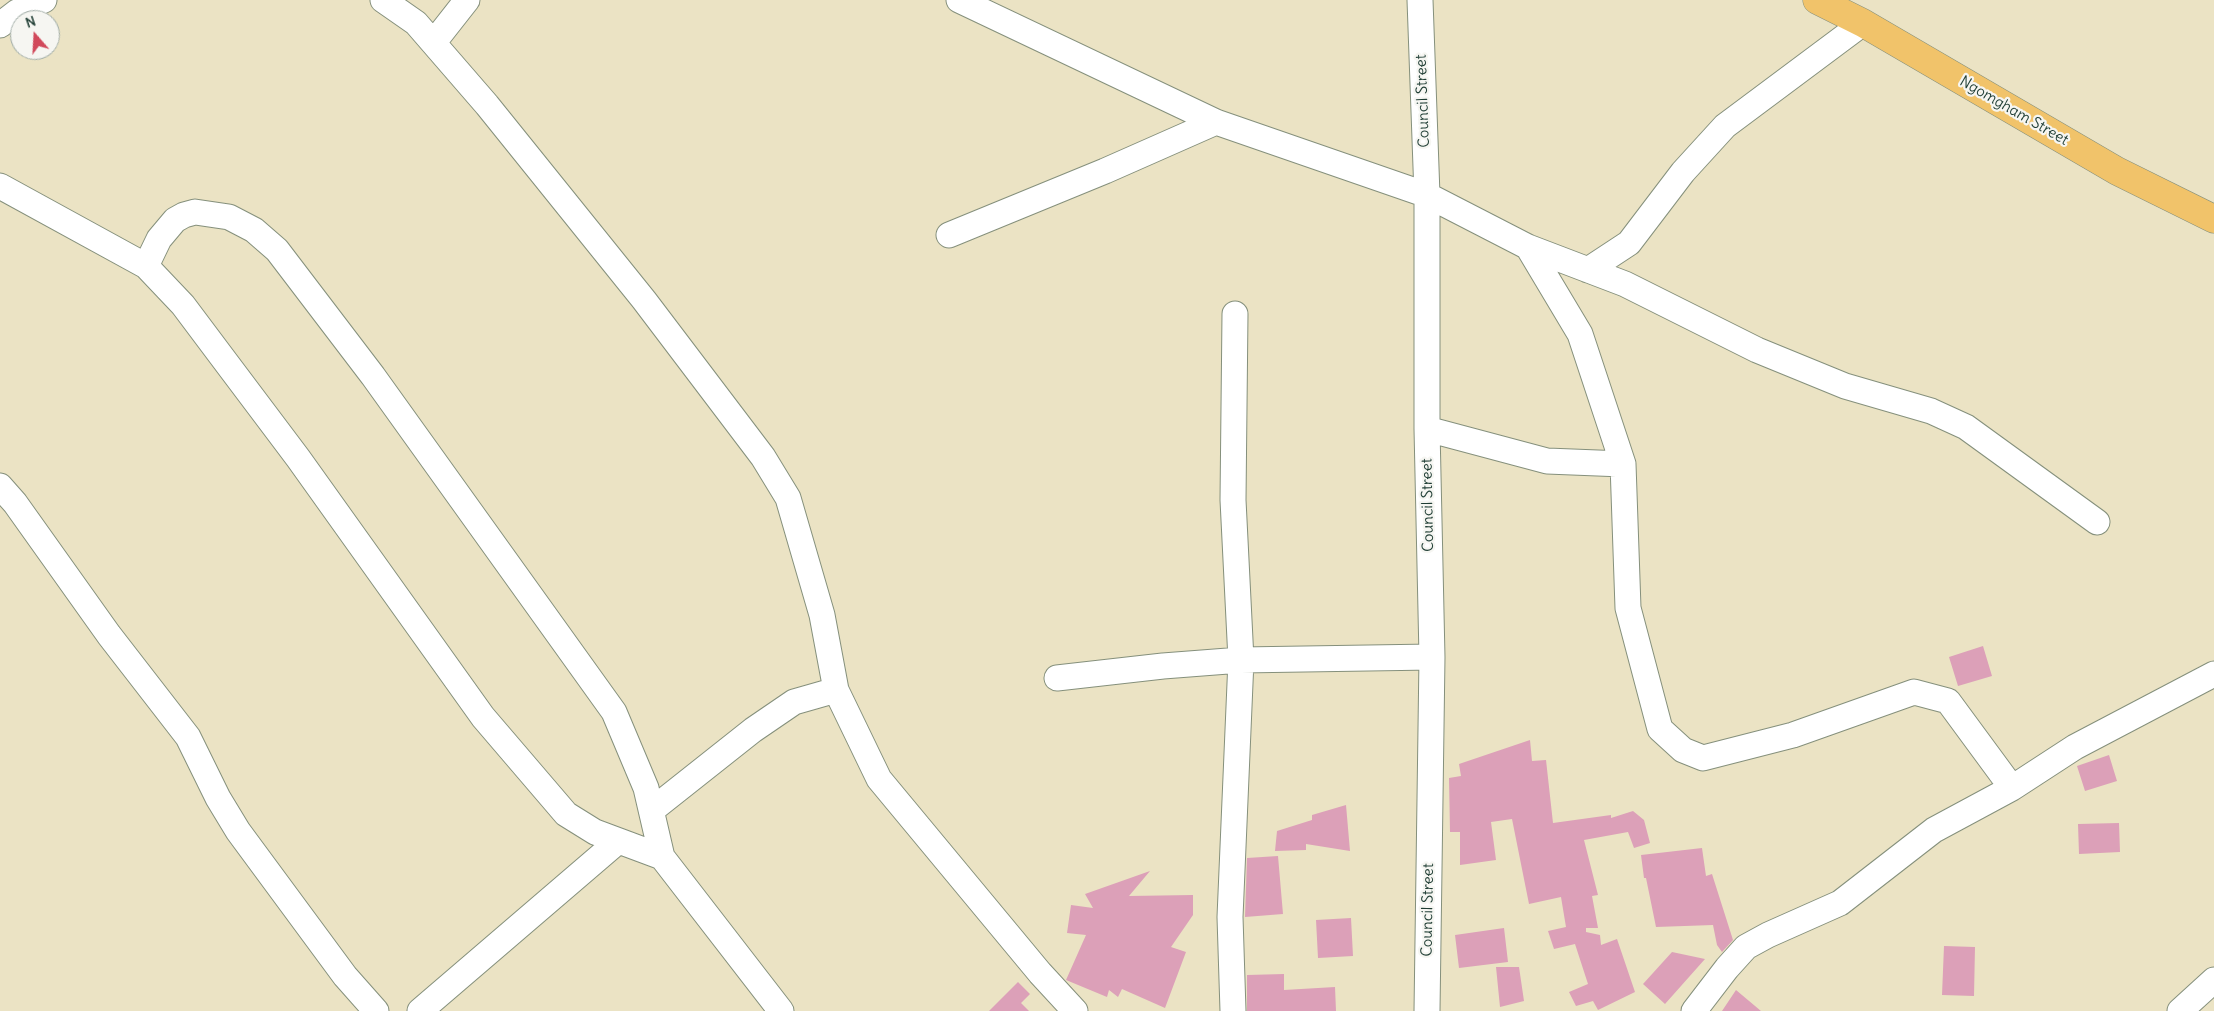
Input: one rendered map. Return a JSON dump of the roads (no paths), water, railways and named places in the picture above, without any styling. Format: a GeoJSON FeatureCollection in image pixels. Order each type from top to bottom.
{"type":"FeatureCollection","features":[{"type":"Feature","properties":{"kind":"main road","name":"Ngomgham Street"},"geometry":{"type":"LineString","coordinates":[[1817,0],[1863,23],[2117,171],[2214,219]]}},
{"type":"Feature","properties":{"kind":"street"},"geometry":{"type":"LineString","coordinates":[[0,25],[18,12],[44,0]]}},
{"type":"Feature","properties":{"kind":"street"},"geometry":{"type":"LineString","coordinates":[[384,0],[416,23],[487,105],[644,300],[763,457],[788,498],[822,615],[836,690],[879,779],[1034,965],[1075,1011]]}},
{"type":"Feature","properties":{"kind":"street"},"geometry":{"type":"LineString","coordinates":[[434,42],[467,0]]}},
{"type":"Feature","properties":{"kind":"street"},"geometry":{"type":"LineString","coordinates":[[959,0],[1216,122],[1428,195],[1528,247],[1625,284],[1757,350],[1845,386],[1931,411],[1966,427],[2097,522]]}},
{"type":"Feature","properties":{"kind":"street","name":"Council Street"},"geometry":{"type":"LineString","coordinates":[[1420,0],[1428,195],[1427,429],[1432,657],[1427,1011]]}},
{"type":"Feature","properties":{"kind":"street"},"geometry":{"type":"LineString","coordinates":[[1588,270],[1629,243],[1683,172],[1724,126],[1863,23]]}},
{"type":"Feature","properties":{"kind":"street"},"geometry":{"type":"LineString","coordinates":[[949,235],[1105,171],[1216,122]]}},
{"type":"Feature","properties":{"kind":"street"},"geometry":{"type":"LineString","coordinates":[[0,186],[146,266],[183,305],[298,458],[483,717],[566,814],[594,832],[662,857]]}},
{"type":"Feature","properties":{"kind":"street"},"geometry":{"type":"LineString","coordinates":[[146,266],[159,239],[176,220],[184,214],[195,212],[229,217],[254,230],[277,250],[373,376],[614,712],[646,788],[662,857],[781,1011]]}},
{"type":"Feature","properties":{"kind":"street"},"geometry":{"type":"LineString","coordinates":[[1625,284],[1629,243]]}},
{"type":"Feature","properties":{"kind":"street"},"geometry":{"type":"LineString","coordinates":[[1528,247],[1580,334],[1623,464],[1628,608],[1660,729],[1683,750],[1702,758],[1793,735],[1914,692],[1948,701],[2012,788]]}},
{"type":"Feature","properties":{"kind":"street"},"geometry":{"type":"LineString","coordinates":[[1233,1011],[1230,917],[1242,660],[1233,500],[1235,314]]}},
{"type":"Feature","properties":{"kind":"street"},"geometry":{"type":"LineString","coordinates":[[1427,429],[1548,461],[1623,464]]}},
{"type":"Feature","properties":{"kind":"street"},"geometry":{"type":"LineString","coordinates":[[0,486],[109,635],[188,737],[218,798],[238,831],[345,976],[376,1011]]}},
{"type":"Feature","properties":{"kind":"street"},"geometry":{"type":"LineString","coordinates":[[1057,678],[1163,666],[1242,660],[1432,657]]}},
{"type":"Feature","properties":{"kind":"street"},"geometry":{"type":"LineString","coordinates":[[1694,1011],[1727,968],[1746,947],[1768,935],[1840,903],[1934,830],[2012,788],[2075,747],[2214,674]]}},
{"type":"Feature","properties":{"kind":"street"},"geometry":{"type":"LineString","coordinates":[[652,810],[753,730],[794,702],[836,690]]}},
{"type":"Feature","properties":{"kind":"street"},"geometry":{"type":"LineString","coordinates":[[420,1011],[618,842]]}},
{"type":"Feature","properties":{"kind":"street"},"geometry":{"type":"LineString","coordinates":[[2180,1011],[2214,980]]}}]}
